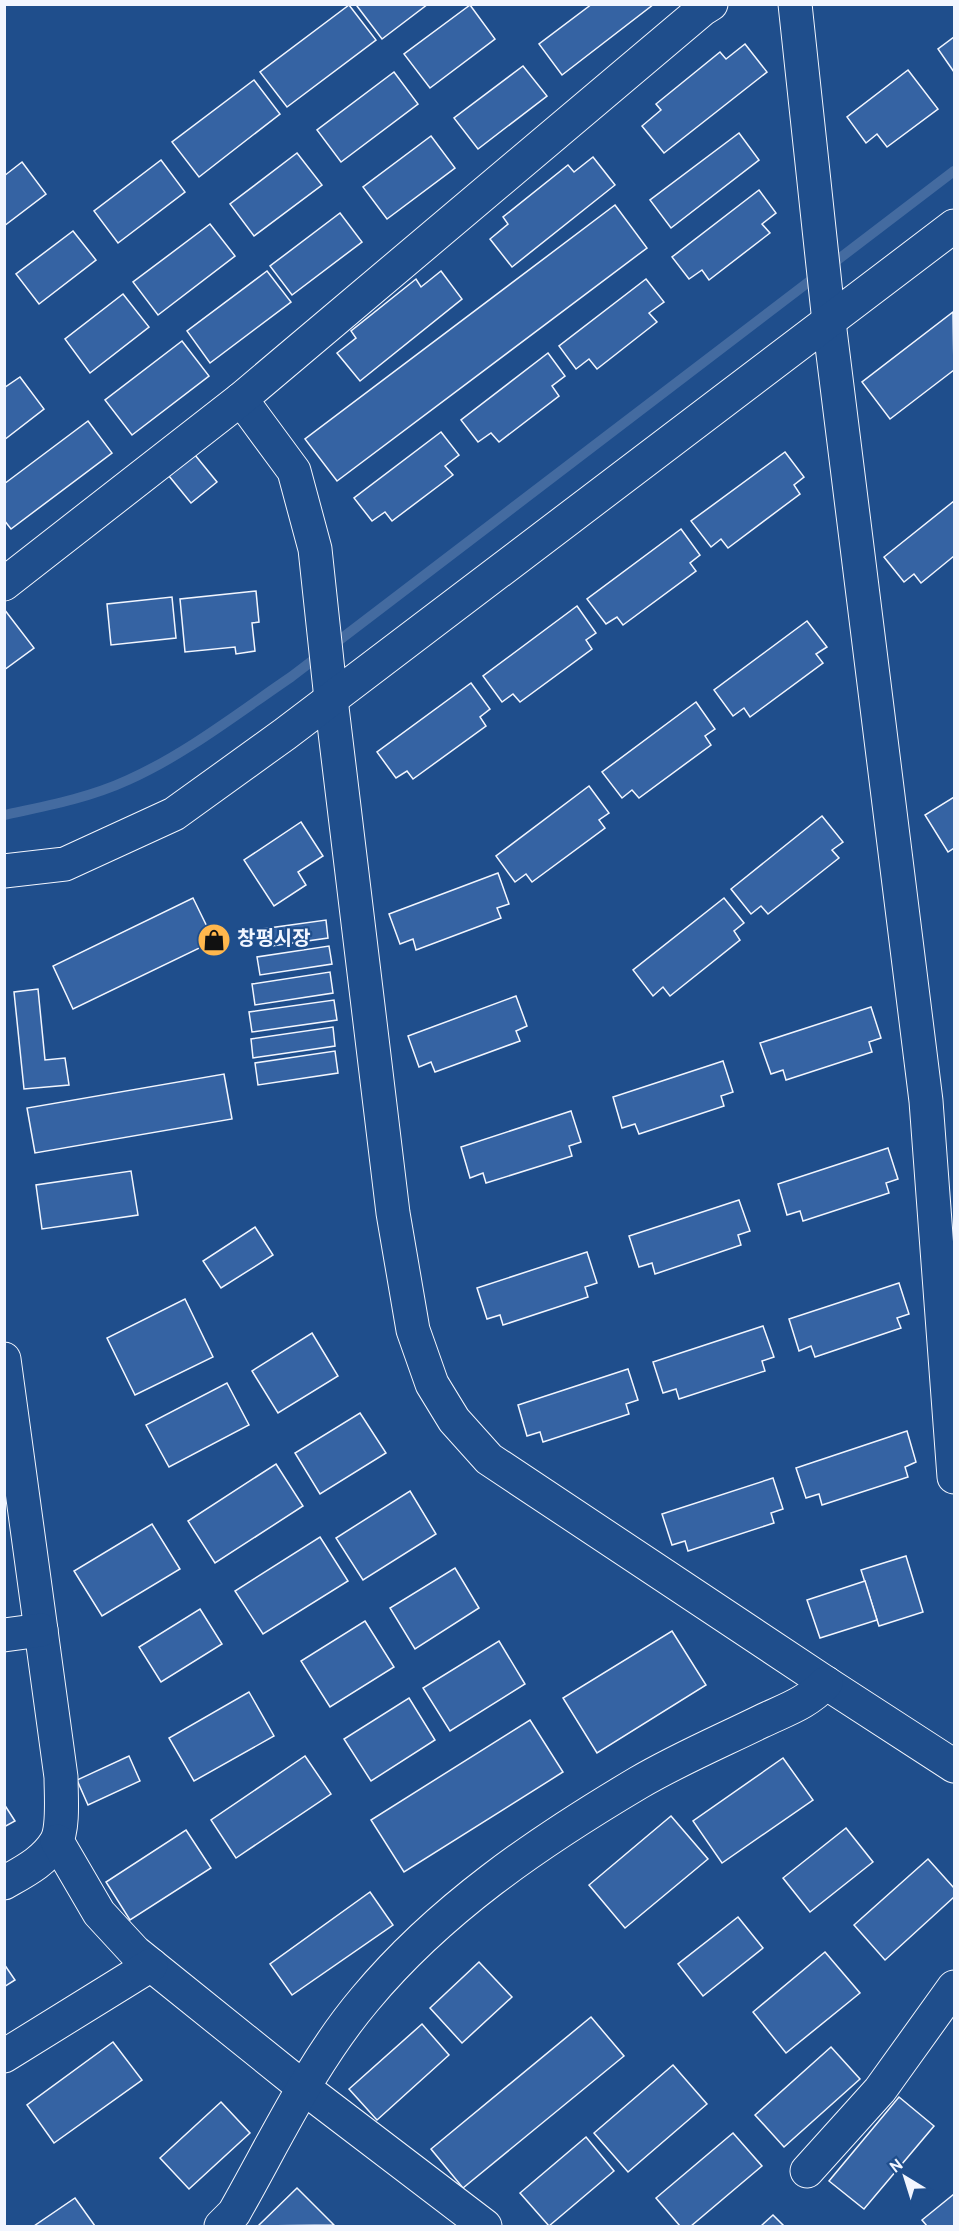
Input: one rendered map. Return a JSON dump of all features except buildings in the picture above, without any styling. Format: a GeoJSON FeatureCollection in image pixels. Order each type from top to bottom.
{"type":"FeatureCollection","features":[{"type":"Feature","properties":{"kind":"street"},"geometry":{"type":"LineString","coordinates":[[795,4],[829,322],[926,1101],[954,1477]]}},
{"type":"Feature","properties":{"kind":"street"},"geometry":{"type":"LineString","coordinates":[[4,584],[241,399],[704,6]]}},
{"type":"Feature","properties":{"kind":"street"},"geometry":{"type":"LineString","coordinates":[[4,871],[65,864],[174,814],[331,699],[954,226]]}},
{"type":"Feature","properties":{"kind":"street"},"geometry":{"type":"LineString","coordinates":[[241,399],[294,471],[315,549],[393,1213],[414,1330],[432,1384],[454,1420],[489,1459],[954,1766]]}},
{"type":"Feature","properties":{"kind":"street"},"geometry":{"type":"LineString","coordinates":[[4,1359],[61,1777],[61,1816],[57,1841],[33,1867],[4,1883]]}},
{"type":"Feature","properties":{"kind":"street"},"geometry":{"type":"LineString","coordinates":[[4,1635],[41,1630]]}},
{"type":"Feature","properties":{"kind":"street"},"geometry":{"type":"LineString","coordinates":[[221,2226],[234,2213],[319,2063],[364,2000],[426,1935],[472,1894],[553,1836],[640,1782],[763,1720],[803,1703],[826,1683]]}},
{"type":"Feature","properties":{"kind":"street"},"geometry":{"type":"LineString","coordinates":[[57,1841],[99,1913],[135,1952],[304,2088],[485,2226]]}},
{"type":"Feature","properties":{"kind":"street"},"geometry":{"type":"LineString","coordinates":[[4,2056],[151,1965]]}},
{"type":"Feature","properties":{"kind":"street"},"geometry":{"type":"LineString","coordinates":[[807,2171],[880,2090],[954,1988]]}},
{"type":"Feature","properties":{"kind":"waterway"},"geometry":{"type":"LineString","coordinates":[[4,815],[67,801],[128,780],[170,758],[211,732],[291,677],[954,171]]}},
{"type":"Feature","properties":{"kind":"place","name":"창평시장"},"geometry":{"type":"Point","coordinates":[214,940]}}]}
